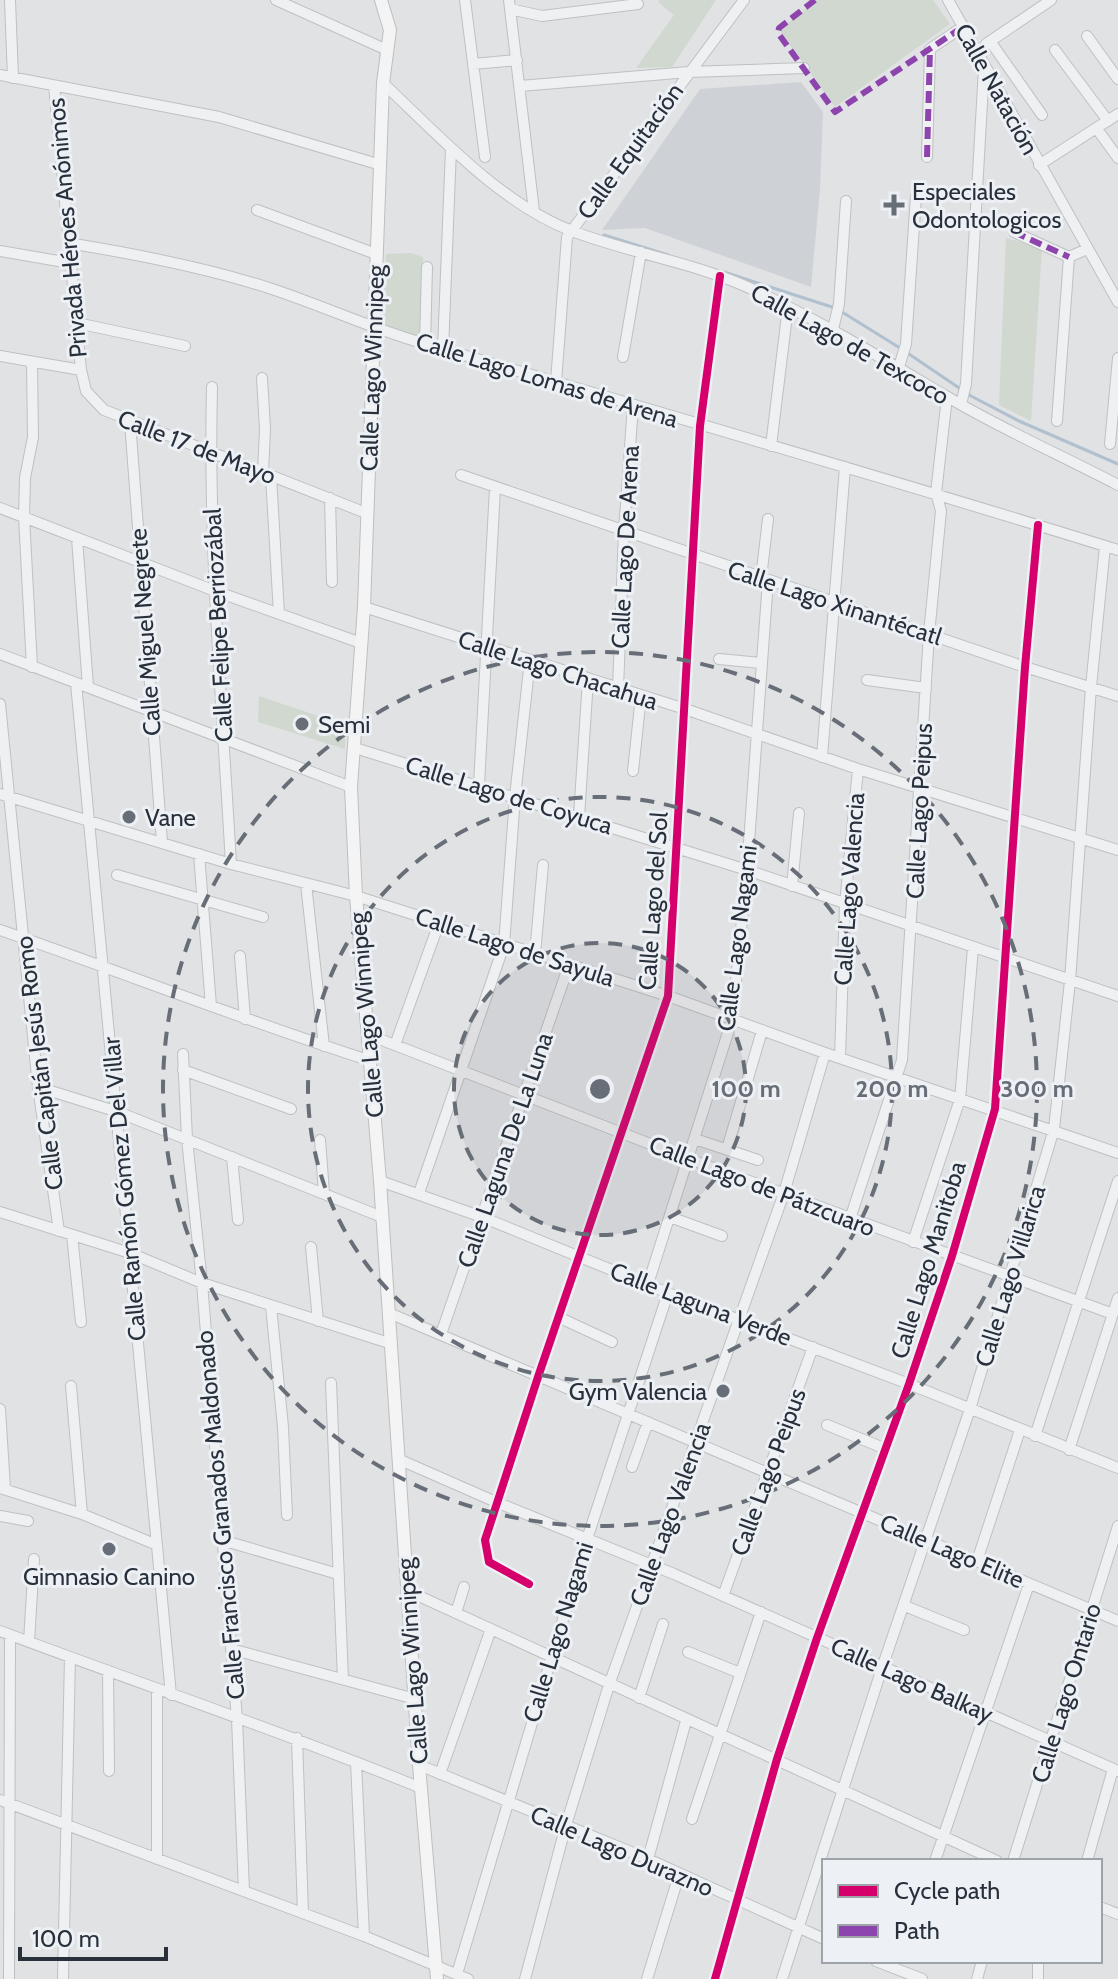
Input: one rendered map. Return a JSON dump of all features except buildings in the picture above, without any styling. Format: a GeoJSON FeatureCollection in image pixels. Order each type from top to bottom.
{"type":"FeatureCollection","features":[{"type":"Feature","properties":{"kind":"main road","name":"Calle Lago Winnipeg"},"geometry":{"type":"LineString","coordinates":[[381,0],[390,30],[383,83],[364,607],[351,787],[356,896],[380,1181],[419,1765],[437,1979]]}},
{"type":"Feature","properties":{"kind":"street"},"geometry":{"type":"LineString","coordinates":[[10,0],[13,78]]}},
{"type":"Feature","properties":{"kind":"street"},"geometry":{"type":"LineString","coordinates":[[276,0],[387,50]]}},
{"type":"Feature","properties":{"kind":"street"},"geometry":{"type":"LineString","coordinates":[[465,0],[485,157]]}},
{"type":"Feature","properties":{"kind":"street"},"geometry":{"type":"LineString","coordinates":[[689,72],[744,0]]}},
{"type":"Feature","properties":{"kind":"street","name":"Calle Natación"},"geometry":{"type":"LineString","coordinates":[[948,0],[1118,302]]}},
{"type":"Feature","properties":{"kind":"street"},"geometry":{"type":"LineString","coordinates":[[977,49],[1051,0]]}},
{"type":"Feature","properties":{"kind":"street"},"geometry":{"type":"LineString","coordinates":[[534,211],[510,4],[542,16],[638,4]]}},
{"type":"Feature","properties":{"kind":"street"},"geometry":{"type":"LineString","coordinates":[[927,157],[930,49],[964,26]]}},
{"type":"Feature","properties":{"kind":"street"},"geometry":{"type":"LineString","coordinates":[[1087,36],[1118,79]]}},
{"type":"Feature","properties":{"kind":"street"},"geometry":{"type":"LineString","coordinates":[[990,41],[1042,115]]}},
{"type":"Feature","properties":{"kind":"street"},"geometry":{"type":"LineString","coordinates":[[1039,165],[1113,118],[1055,50]]}},
{"type":"Feature","properties":{"kind":"street"},"geometry":{"type":"LineString","coordinates":[[473,64],[517,60]]}},
{"type":"Feature","properties":{"kind":"street"},"geometry":{"type":"LineString","coordinates":[[963,397],[984,65]]}},
{"type":"Feature","properties":{"kind":"street","name":"Calle Equitación"},"geometry":{"type":"LineString","coordinates":[[520,86],[689,72],[804,68]]}},
{"type":"Feature","properties":{"kind":"street","name":"Calle Equitación"},"geometry":{"type":"LineString","coordinates":[[571,231],[689,72]]}},
{"type":"Feature","properties":{"kind":"street"},"geometry":{"type":"LineString","coordinates":[[0,75],[219,117],[381,165]]}},
{"type":"Feature","properties":{"kind":"street","name":"Calle Lago de Texcoco"},"geometry":{"type":"LineString","coordinates":[[383,83],[451,149],[534,211],[571,231],[720,276],[902,356],[947,397],[963,397],[1118,485]]}},
{"type":"Feature","properties":{"kind":"street","name":"Privada Héroes Anónimos"},"geometry":{"type":"LineString","coordinates":[[54,86],[81,370]]}},
{"type":"Feature","properties":{"kind":"street"},"geometry":{"type":"LineString","coordinates":[[1097,129],[1118,158]]}},
{"type":"Feature","properties":{"kind":"street"},"geometry":{"type":"LineString","coordinates":[[443,349],[451,149]]}},
{"type":"Feature","properties":{"kind":"street"},"geometry":{"type":"LineString","coordinates":[[902,356],[916,196]]}},
{"type":"Feature","properties":{"kind":"street"},"geometry":{"type":"LineString","coordinates":[[834,326],[839,306],[846,201]]}},
{"type":"Feature","properties":{"kind":"street"},"geometry":{"type":"LineString","coordinates":[[257,210],[376,254]]}},
{"type":"Feature","properties":{"kind":"street"},"geometry":{"type":"LineString","coordinates":[[556,382],[564,243],[571,231]]}},
{"type":"Feature","properties":{"kind":"street"},"geometry":{"type":"LineString","coordinates":[[1014,232],[1069,257],[1087,249]]}},
{"type":"Feature","properties":{"kind":"street","name":"Calle Lago Lomas de Arena"},"geometry":{"type":"LineString","coordinates":[[68,243],[223,274],[271,288],[374,329],[936,493],[1118,550]]}},
{"type":"Feature","properties":{"kind":"street"},"geometry":{"type":"LineString","coordinates":[[0,251],[70,263]]}},
{"type":"Feature","properties":{"kind":"street"},"geometry":{"type":"LineString","coordinates":[[623,357],[641,252]]}},
{"type":"Feature","properties":{"kind":"street"},"geometry":{"type":"LineString","coordinates":[[1057,421],[1069,257]]}},
{"type":"Feature","properties":{"kind":"street"},"geometry":{"type":"LineString","coordinates":[[425,344],[427,267]]}},
{"type":"Feature","properties":{"kind":"street","name":"Calle Lago del Sol"},"geometry":{"type":"LineString","coordinates":[[529,1584],[489,1562],[484,1546],[496,1502],[668,996],[700,426],[720,276]]}},
{"type":"Feature","properties":{"kind":"street"},"geometry":{"type":"LineString","coordinates":[[771,446],[788,307]]}},
{"type":"Feature","properties":{"kind":"street"},"geometry":{"type":"LineString","coordinates":[[77,323],[185,346]]}},
{"type":"Feature","properties":{"kind":"street"},"geometry":{"type":"LineString","coordinates":[[0,356],[81,370]]}},
{"type":"Feature","properties":{"kind":"street"},"geometry":{"type":"LineString","coordinates":[[1110,444],[1118,358]]}},
{"type":"Feature","properties":{"kind":"street"},"geometry":{"type":"LineString","coordinates":[[32,363],[33,437],[25,478],[24,517],[32,667]]}},
{"type":"Feature","properties":{"kind":"street","name":"Calle 17 de Mayo"},"geometry":{"type":"LineString","coordinates":[[81,370],[86,391],[104,410],[366,513]]}},
{"type":"Feature","properties":{"kind":"street"},"geometry":{"type":"LineString","coordinates":[[262,378],[279,614]]}},
{"type":"Feature","properties":{"kind":"street","name":"Calle Felipe Berriozábal"},"geometry":{"type":"LineString","coordinates":[[212,387],[210,450],[215,591],[231,864]]}},
{"type":"Feature","properties":{"kind":"street","name":"Calle Lago Peipus"},"geometry":{"type":"LineString","coordinates":[[850,1219],[902,1060],[929,634],[941,511],[936,493],[947,397]]}},
{"type":"Feature","properties":{"kind":"street","name":"Calle Lago De Arena"},"geometry":{"type":"LineString","coordinates":[[618,689],[633,405]]}},
{"type":"Feature","properties":{"kind":"street","name":"Calle Miguel Negrete"},"geometry":{"type":"LineString","coordinates":[[130,422],[138,562],[162,842]]}},
{"type":"Feature","properties":{"kind":"street"},"geometry":{"type":"LineString","coordinates":[[822,757],[845,467]]}},
{"type":"Feature","properties":{"kind":"street","name":"Calle Lago Xinantécatl"},"geometry":{"type":"LineString","coordinates":[[461,475],[1118,696]]}},
{"type":"Feature","properties":{"kind":"street"},"geometry":{"type":"LineString","coordinates":[[479,785],[495,488]]}},
{"type":"Feature","properties":{"kind":"street"},"geometry":{"type":"LineString","coordinates":[[330,498],[332,582]]}},
{"type":"Feature","properties":{"kind":"street"},"geometry":{"type":"LineString","coordinates":[[0,508],[215,591],[361,643]]}},
{"type":"Feature","properties":{"kind":"street","name":"Calle Lago Nagami"},"geometry":{"type":"LineString","coordinates":[[648,1284],[732,1020],[747,870],[768,519]]}},
{"type":"Feature","properties":{"kind":"street","name":"Calle Lago Manitoba"},"geometry":{"type":"LineString","coordinates":[[715,1979],[777,1759],[952,1256],[995,1109],[1025,667],[1038,525]]}},
{"type":"Feature","properties":{"kind":"street"},"geometry":{"type":"LineString","coordinates":[[77,538],[88,687]]}},
{"type":"Feature","properties":{"kind":"street","name":"Calle Lago Villarica"},"geometry":{"type":"LineString","coordinates":[[782,1979],[882,1668],[970,1409],[1054,1129],[1070,981],[1091,687],[1105,546]]}},
{"type":"Feature","properties":{"kind":"street","name":"Calle Lago Chacahua"},"geometry":{"type":"LineString","coordinates":[[364,607],[685,709],[920,789],[1118,850]]}},
{"type":"Feature","properties":{"kind":"street"},"geometry":{"type":"LineString","coordinates":[[0,654],[351,787]]}},
{"type":"Feature","properties":{"kind":"street"},"geometry":{"type":"LineString","coordinates":[[719,659],[761,663]]}},
{"type":"Feature","properties":{"kind":"street"},"geometry":{"type":"LineString","coordinates":[[419,1193],[504,945],[515,797],[530,660]]}},
{"type":"Feature","properties":{"kind":"street"},"geometry":{"type":"LineString","coordinates":[[579,817],[588,679]]}},
{"type":"Feature","properties":{"kind":"street"},"geometry":{"type":"LineString","coordinates":[[867,680],[926,688]]}},
{"type":"Feature","properties":{"kind":"street","name":"Calle Ramón Gómez Del Villar"},"geometry":{"type":"LineString","coordinates":[[76,683],[171,1695]]}},
{"type":"Feature","properties":{"kind":"street"},"geometry":{"type":"LineString","coordinates":[[633,771],[641,696]]}},
{"type":"Feature","properties":{"kind":"street","name":"Calle Capitán Jesús Romo"},"geometry":{"type":"LineString","coordinates":[[0,704],[5,795],[24,938],[38,1087],[59,1231]]}},
{"type":"Feature","properties":{"kind":"street","name":"Calle Lago de Coyuca"},"geometry":{"type":"LineString","coordinates":[[355,748],[677,847],[1118,996]]}},
{"type":"Feature","properties":{"kind":"street","name":"Calle Lago Valencia"},"geometry":{"type":"LineString","coordinates":[[840,1058],[845,904],[858,769]]}},
{"type":"Feature","properties":{"kind":"street","name":"Calle Lago de Sayula"},"geometry":{"type":"LineString","coordinates":[[5,795],[231,864],[356,896],[668,996],[1118,1153]]}},
{"type":"Feature","properties":{"kind":"street"},"geometry":{"type":"LineString","coordinates":[[792,886],[799,813]]}},
{"type":"Feature","properties":{"kind":"street"},"geometry":{"type":"LineString","coordinates":[[199,854],[211,1006]]}},
{"type":"Feature","properties":{"kind":"street"},"geometry":{"type":"LineString","coordinates":[[535,954],[543,865]]}},
{"type":"Feature","properties":{"kind":"street"},"geometry":{"type":"LineString","coordinates":[[117,875],[263,917]]}},
{"type":"Feature","properties":{"kind":"street"},"geometry":{"type":"LineString","coordinates":[[306,884],[324,1046]]}},
{"type":"Feature","properties":{"kind":"street"},"geometry":{"type":"LineString","coordinates":[[395,1045],[439,923]]}},
{"type":"Feature","properties":{"kind":"street"},"geometry":{"type":"LineString","coordinates":[[0,930],[371,1061]]}},
{"type":"Feature","properties":{"kind":"street"},"geometry":{"type":"LineString","coordinates":[[913,1242],[960,1099],[973,948]]}},
{"type":"Feature","properties":{"kind":"street"},"geometry":{"type":"LineString","coordinates":[[240,956],[245,1019]]}},
{"type":"Feature","properties":{"kind":"street","name":"Calle Laguna De La Luna"},"geometry":{"type":"LineString","coordinates":[[441,1334],[569,965]]}},
{"type":"Feature","properties":{"kind":"street"},"geometry":{"type":"LineString","coordinates":[[727,1149],[762,1031]]}},
{"type":"Feature","properties":{"kind":"street","name":"Calle Lago de Pátzcuaro"},"geometry":{"type":"LineString","coordinates":[[369,1035],[689,1159],[1113,1314]]}},
{"type":"Feature","properties":{"kind":"street","name":"Calle Lago Valencia"},"geometry":{"type":"LineString","coordinates":[[525,1979],[566,1825],[609,1685],[784,1193],[825,1053]]}},
{"type":"Feature","properties":{"kind":"street","name":"Calle Francisco Granados Maldonado"},"geometry":{"type":"LineString","coordinates":[[183,1054],[187,1139],[202,1283],[237,1719],[244,1891]]}},
{"type":"Feature","properties":{"kind":"street"},"geometry":{"type":"LineString","coordinates":[[183,1070],[291,1109]]}},
{"type":"Feature","properties":{"kind":"street"},"geometry":{"type":"LineString","coordinates":[[38,1087],[118,1112],[382,1217]]}},
{"type":"Feature","properties":{"kind":"street"},"geometry":{"type":"LineString","coordinates":[[695,1139],[758,1160]]}},
{"type":"Feature","properties":{"kind":"street"},"geometry":{"type":"LineString","coordinates":[[320,1140],[324,1193]]}},
{"type":"Feature","properties":{"kind":"street"},"geometry":{"type":"LineString","coordinates":[[232,1157],[238,1220]]}},
{"type":"Feature","properties":{"kind":"street","name":"Calle Laguna Verde"},"geometry":{"type":"LineString","coordinates":[[380,1181],[482,1217],[668,1293],[909,1384],[1118,1468]]}},
{"type":"Feature","properties":{"kind":"street"},"geometry":{"type":"LineString","coordinates":[[1035,1436],[1118,1181]]}},
{"type":"Feature","properties":{"kind":"street"},"geometry":{"type":"LineString","coordinates":[[0,1212],[130,1253],[202,1283],[392,1344]]}},
{"type":"Feature","properties":{"kind":"street"},"geometry":{"type":"LineString","coordinates":[[670,1217],[722,1236]]}},
{"type":"Feature","properties":{"kind":"street"},"geometry":{"type":"LineString","coordinates":[[72,1235],[81,1322]]}},
{"type":"Feature","properties":{"kind":"street"},"geometry":{"type":"LineString","coordinates":[[311,1247],[318,1321]]}},
{"type":"Feature","properties":{"kind":"street","name":"Calle Lago Nagami"},"geometry":{"type":"LineString","coordinates":[[457,1974],[587,1539],[668,1293]]}},
{"type":"Feature","properties":{"kind":"street"},"geometry":{"type":"LineString","coordinates":[[1069,1450],[1118,1298]]}},
{"type":"Feature","properties":{"kind":"street"},"geometry":{"type":"LineString","coordinates":[[271,1306],[283,1427],[287,1515]]}},
{"type":"Feature","properties":{"kind":"street","name":"Calle Lago Elite"},"geometry":{"type":"LineString","coordinates":[[389,1313],[1118,1621]]}},
{"type":"Feature","properties":{"kind":"street"},"geometry":{"type":"LineString","coordinates":[[558,1317],[612,1342]]}},
{"type":"Feature","properties":{"kind":"street","name":"Calle Lago Peipus"},"geometry":{"type":"LineString","coordinates":[[723,1596],[813,1347]]}},
{"type":"Feature","properties":{"kind":"street"},"geometry":{"type":"LineString","coordinates":[[331,1383],[343,1679]]}},
{"type":"Feature","properties":{"kind":"street"},"geometry":{"type":"LineString","coordinates":[[71,1386],[82,1514]]}},
{"type":"Feature","properties":{"kind":"street"},"geometry":{"type":"LineString","coordinates":[[0,1409],[2,1489],[82,1514],[157,1545]]}},
{"type":"Feature","properties":{"kind":"street"},"geometry":{"type":"LineString","coordinates":[[632,1467],[648,1422]]}},
{"type":"Feature","properties":{"kind":"street"},"geometry":{"type":"LineString","coordinates":[[827,1425],[886,1449]]}},
{"type":"Feature","properties":{"kind":"street"},"geometry":{"type":"LineString","coordinates":[[977,1561],[1020,1430]]}},
{"type":"Feature","properties":{"kind":"street","name":"Calle Lago Balkay"},"geometry":{"type":"LineString","coordinates":[[398,1459],[651,1564],[1116,1770]]}},
{"type":"Feature","properties":{"kind":"street"},"geometry":{"type":"LineString","coordinates":[[0,1516],[28,1521]]}},
{"type":"Feature","properties":{"kind":"street","name":"Calle Lago Ontario"},"geometry":{"type":"LineString","coordinates":[[1014,1859],[1118,1526]]}},
{"type":"Feature","properties":{"kind":"street"},"geometry":{"type":"LineString","coordinates":[[222,1540],[338,1574]]}},
{"type":"Feature","properties":{"kind":"street"},"geometry":{"type":"LineString","coordinates":[[29,1642],[34,1559]]}},
{"type":"Feature","properties":{"kind":"street"},"geometry":{"type":"LineString","coordinates":[[936,1859],[1029,1584]]}},
{"type":"Feature","properties":{"kind":"street"},"geometry":{"type":"LineString","coordinates":[[456,1613],[464,1587]]}},
{"type":"Feature","properties":{"kind":"street"},"geometry":{"type":"LineString","coordinates":[[408,1591],[993,1859]]}},
{"type":"Feature","properties":{"kind":"street"},"geometry":{"type":"LineString","coordinates":[[905,1606],[964,1630]]}},
{"type":"Feature","properties":{"kind":"street"},"geometry":{"type":"LineString","coordinates":[[692,1819],[761,1612]]}},
{"type":"Feature","properties":{"kind":"street"},"geometry":{"type":"LineString","coordinates":[[639,1698],[663,1624]]}},
{"type":"Feature","properties":{"kind":"street"},"geometry":{"type":"LineString","coordinates":[[440,1774],[491,1629]]}},
{"type":"Feature","properties":{"kind":"street"},"geometry":{"type":"LineString","coordinates":[[9,1979],[5,1633],[237,1719],[297,1738],[421,1788]]}},
{"type":"Feature","properties":{"kind":"street"},"geometry":{"type":"LineString","coordinates":[[231,1649],[415,1699]]}},
{"type":"Feature","properties":{"kind":"street"},"geometry":{"type":"LineString","coordinates":[[688,1652],[740,1673]]}},
{"type":"Feature","properties":{"kind":"street"},"geometry":{"type":"LineString","coordinates":[[63,1979],[70,1657]]}},
{"type":"Feature","properties":{"kind":"street"},"geometry":{"type":"LineString","coordinates":[[108,1671],[109,1771]]}},
{"type":"Feature","properties":{"kind":"street"},"geometry":{"type":"LineString","coordinates":[[157,1689],[157,1859]]}},
{"type":"Feature","properties":{"kind":"street"},"geometry":{"type":"LineString","coordinates":[[648,1859],[686,1721]]}},
{"type":"Feature","properties":{"kind":"street"},"geometry":{"type":"LineString","coordinates":[[297,1738],[303,1913]]}},
{"type":"Feature","properties":{"kind":"street"},"geometry":{"type":"LineString","coordinates":[[356,1762],[364,1936]]}},
{"type":"Feature","properties":{"kind":"street","name":"Calle Lago Durazno"},"geometry":{"type":"LineString","coordinates":[[419,1765],[648,1859],[822,1938]]}},
{"type":"Feature","properties":{"kind":"street"},"geometry":{"type":"LineString","coordinates":[[1088,1859],[1116,1770]]}},
{"type":"Feature","properties":{"kind":"street"},"geometry":{"type":"LineString","coordinates":[[5,1802],[364,1936],[468,1979]]}},
{"type":"Feature","properties":{"kind":"street"},"geometry":{"type":"LineString","coordinates":[[647,1979],[679,1875]]}},
{"type":"Feature","properties":{"kind":"street"},"geometry":{"type":"LineString","coordinates":[[900,1970],[922,1979]]}},
{"type":"Feature","properties":{"kind":"shaded area"},"geometry":{"type":"Polygon","coordinates":[[[716,0],[672,67],[636,68],[674,15],[658,2],[716,0]]]}},
{"type":"Feature","properties":{"kind":"shaded area"},"geometry":{"type":"Polygon","coordinates":[[[817,0],[933,0],[950,24],[835,107],[779,30],[817,0]]]}},
{"type":"Feature","properties":{"kind":"shaded area"},"geometry":{"type":"Polygon","coordinates":[[[801,82],[823,112],[811,287],[645,228],[602,230],[700,89],[801,82]]]}},
{"type":"Feature","properties":{"kind":"shaded area"},"geometry":{"type":"Polygon","coordinates":[[[1006,238],[1042,248],[1031,421],[999,405],[1006,238]]]}},
{"type":"Feature","properties":{"kind":"shaded area"},"geometry":{"type":"Polygon","coordinates":[[[411,253],[423,257],[421,337],[382,325],[386,254],[411,253]]]}},
{"type":"Feature","properties":{"kind":"shaded area","name":"Semi"},"geometry":{"type":"Polygon","coordinates":[[[259,696],[345,725],[345,749],[258,722],[259,696]]]}},
{"type":"Feature","properties":{"kind":"waterway"},"geometry":{"type":"LineString","coordinates":[[604,235],[668,255]]}},
{"type":"Feature","properties":{"kind":"waterway"},"geometry":{"type":"LineString","coordinates":[[721,271],[835,308]]}},
{"type":"Feature","properties":{"kind":"waterway"},"geometry":{"type":"LineString","coordinates":[[842,312],[900,348]]}},
{"type":"Feature","properties":{"kind":"waterway"},"geometry":{"type":"LineString","coordinates":[[906,352],[971,396],[1019,421],[1118,464]]}},
{"type":"Feature","properties":{"kind":"marked path"},"geometry":{"type":"LineString","coordinates":[[815,0],[779,28],[778,33],[835,112],[964,26]]}},
{"type":"Feature","properties":{"kind":"marked path"},"geometry":{"type":"LineString","coordinates":[[927,157],[930,49]]}},
{"type":"Feature","properties":{"kind":"marked path"},"geometry":{"type":"LineString","coordinates":[[1014,232],[1069,257]]}},
{"type":"Feature","properties":{"kind":"cycle path"},"geometry":{"type":"LineString","coordinates":[[529,1584],[489,1562],[485,1540],[668,996],[700,426],[720,276]]}},
{"type":"Feature","properties":{"kind":"cycle path"},"geometry":{"type":"LineString","coordinates":[[715,1979],[777,1759],[952,1256],[995,1109],[1025,667],[1038,525]]}},
{"type":"Feature","properties":{"kind":"place","name":"Especiales Odontologicos"},"geometry":{"type":"Point","coordinates":[894,205]}},
{"type":"Feature","properties":{"kind":"place","name":"Semi"},"geometry":{"type":"Point","coordinates":[302,724]}},
{"type":"Feature","properties":{"kind":"place","name":"Vane"},"geometry":{"type":"Point","coordinates":[129,817]}},
{"type":"Feature","properties":{"kind":"place","name":"Gym Valencia"},"geometry":{"type":"Point","coordinates":[723,1391]}},
{"type":"Feature","properties":{"kind":"place","name":"Gimnasio Canino"},"geometry":{"type":"Point","coordinates":[109,1549]}}]}
